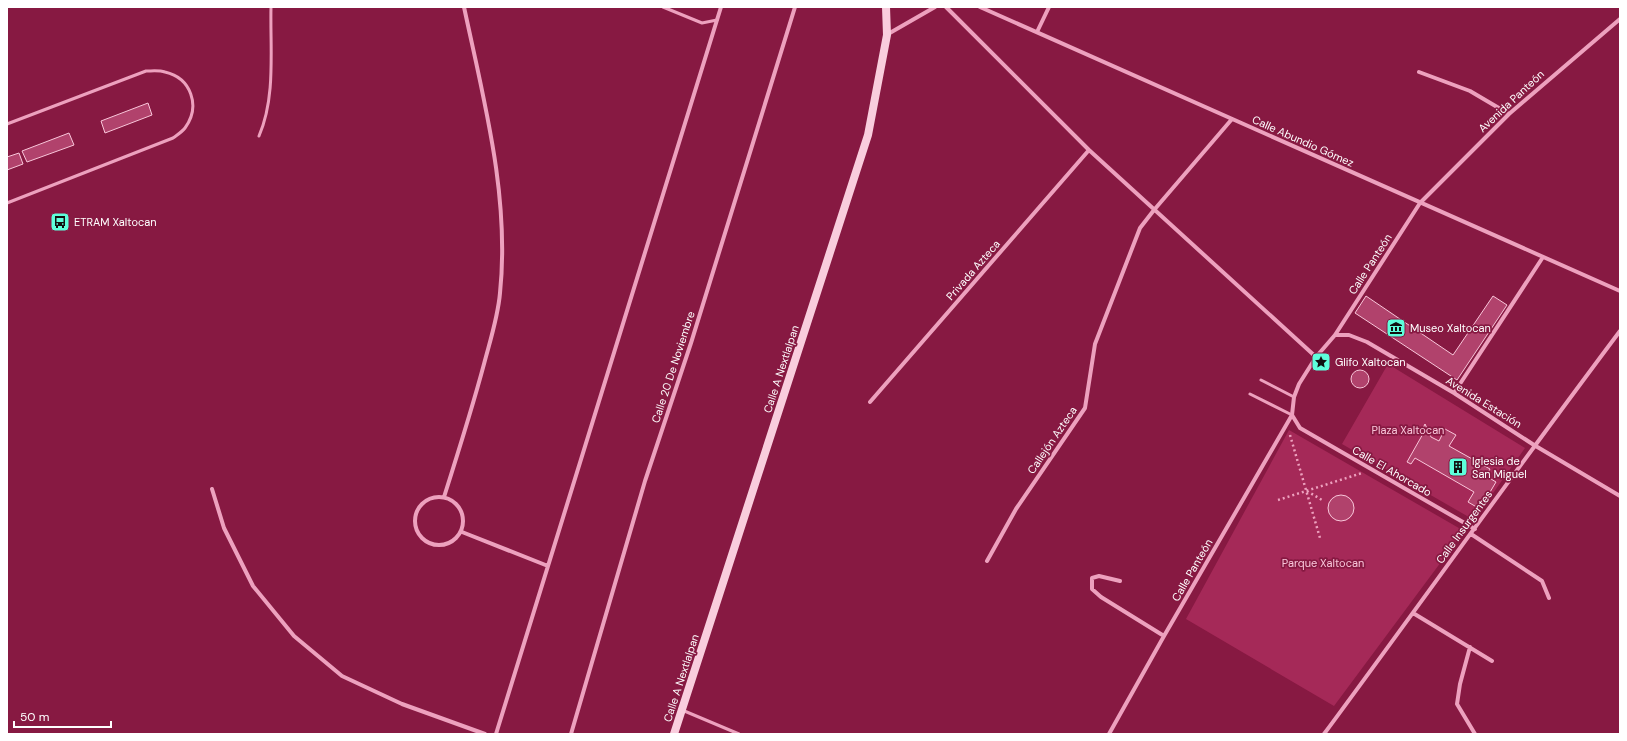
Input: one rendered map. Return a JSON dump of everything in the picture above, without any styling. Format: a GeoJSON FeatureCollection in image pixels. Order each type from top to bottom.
{"type":"FeatureCollection","features":[{"type":"Feature","properties":{"kind":"main road","name":"Calle A Nextlalpan"},"geometry":{"type":"LineString","coordinates":[[674,734],[868,135],[887,35],[886,7]]}},
{"type":"Feature","properties":{"kind":"street"},"geometry":{"type":"LineString","coordinates":[[444,497],[476,394],[489,346],[500,294],[501,231],[498,183],[491,140],[464,7]]}},
{"type":"Feature","properties":{"kind":"street"},"geometry":{"type":"LineString","coordinates":[[496,734],[721,7]]}},
{"type":"Feature","properties":{"kind":"street","name":"Calle 20 De Noviembre"},"geometry":{"type":"LineString","coordinates":[[570,734],[645,481],[691,343],[795,7]]}},
{"type":"Feature","properties":{"kind":"street"},"geometry":{"type":"LineString","coordinates":[[887,35],[935,7]]}},
{"type":"Feature","properties":{"kind":"street"},"geometry":{"type":"LineString","coordinates":[[946,7],[1089,150],[1316,357]]}},
{"type":"Feature","properties":{"kind":"street","name":"Calle Abundio Gómez"},"geometry":{"type":"LineString","coordinates":[[980,7],[1620,291]]}},
{"type":"Feature","properties":{"kind":"street"},"geometry":{"type":"LineString","coordinates":[[1037,32],[1049,7]]}},
{"type":"Feature","properties":{"kind":"street","name":"Avenida Panteón"},"geometry":{"type":"LineString","coordinates":[[1420,203],[1509,114],[1620,19]]}},
{"type":"Feature","properties":{"kind":"street"},"geometry":{"type":"LineString","coordinates":[[1419,72],[1470,91],[1509,114]]}},
{"type":"Feature","properties":{"kind":"street","name":"Callejón Azteca"},"geometry":{"type":"LineString","coordinates":[[988,561],[1016,509],[1085,408],[1095,344],[1140,228],[1232,119]]}},
{"type":"Feature","properties":{"kind":"street","name":"Privada Azteca"},"geometry":{"type":"LineString","coordinates":[[870,402],[1089,150]]}},
{"type":"Feature","properties":{"kind":"street","name":"Calle Panteón"},"geometry":{"type":"LineString","coordinates":[[1335,335],[1420,203]]}},
{"type":"Feature","properties":{"kind":"street"},"geometry":{"type":"LineString","coordinates":[[1454,393],[1543,257]]}},
{"type":"Feature","properties":{"kind":"street","name":"Calle Insurgentes"},"geometry":{"type":"LineString","coordinates":[[1324,734],[1475,529],[1534,445],[1620,331]]}},
{"type":"Feature","properties":{"kind":"street"},"geometry":{"type":"LineString","coordinates":[[1292,415],[1294,397],[1299,384],[1316,357],[1335,335]]}},
{"type":"Feature","properties":{"kind":"street","name":"Avenida Estación"},"geometry":{"type":"LineString","coordinates":[[1335,335],[1349,335],[1367,342],[1454,393],[1534,445],[1620,496]]}},
{"type":"Feature","properties":{"kind":"street","name":"Calle Panteón"},"geometry":{"type":"LineString","coordinates":[[1109,734],[1292,415]]}},
{"type":"Feature","properties":{"kind":"street","name":"Calle El Ahorcado"},"geometry":{"type":"LineString","coordinates":[[1292,415],[1300,428],[1475,529]]}},
{"type":"Feature","properties":{"kind":"street"},"geometry":{"type":"LineString","coordinates":[[212,489],[224,528],[253,586],[294,636],[342,676],[402,704],[485,734]]}},
{"type":"Feature","properties":{"kind":"street"},"geometry":{"type":"LineString","coordinates":[[434,497],[444,497],[455,502],[462,511],[464,522],[462,532],[455,541],[445,545],[434,546],[424,541],[417,532],[414,521],[417,511],[424,502],[434,497]]}},
{"type":"Feature","properties":{"kind":"street"},"geometry":{"type":"LineString","coordinates":[[462,532],[548,566]]}},
{"type":"Feature","properties":{"kind":"street"},"geometry":{"type":"LineString","coordinates":[[1471,534],[1542,581],[1549,598]]}},
{"type":"Feature","properties":{"kind":"street"},"geometry":{"type":"LineString","coordinates":[[1120,581],[1099,576],[1092,578],[1092,589],[1101,597],[1164,636]]}},
{"type":"Feature","properties":{"kind":"street"},"geometry":{"type":"LineString","coordinates":[[1413,613],[1492,661]]}},
{"type":"Feature","properties":{"kind":"street"},"geometry":{"type":"LineString","coordinates":[[1470,647],[1460,684],[1457,704],[1475,734]]}},
{"type":"Feature","properties":{"kind":"lane"},"geometry":{"type":"LineString","coordinates":[[259,136],[266,120],[269,104],[271,7]]}},
{"type":"Feature","properties":{"kind":"lane"},"geometry":{"type":"LineString","coordinates":[[662,7],[702,22],[717,20]]}},
{"type":"Feature","properties":{"kind":"lane"},"geometry":{"type":"LineString","coordinates":[[7,124],[146,71],[164,72],[180,78],[188,87],[194,100],[192,113],[185,128],[173,138],[7,202]]}},
{"type":"Feature","properties":{"kind":"lane"},"geometry":{"type":"LineString","coordinates":[[1261,380],[1294,397]]}},
{"type":"Feature","properties":{"kind":"lane"},"geometry":{"type":"LineString","coordinates":[[1250,394],[1292,415]]}},
{"type":"Feature","properties":{"kind":"lane"},"geometry":{"type":"LineString","coordinates":[[682,710],[739,734]]}},
{"type":"Feature","properties":{"kind":"path"},"geometry":{"type":"LineString","coordinates":[[1288,430],[1320,538]]}},
{"type":"Feature","properties":{"kind":"path"},"geometry":{"type":"LineString","coordinates":[[1278,500],[1372,470]]}},
{"type":"Feature","properties":{"kind":"path"},"geometry":{"type":"LineString","coordinates":[[1306,491],[1322,500]]}},
{"type":"Feature","properties":{"kind":"green space","name":"Plaza Xaltocan"},"geometry":{"type":"Polygon","coordinates":[[[1388,364],[1525,448],[1474,520],[1342,444],[1388,364]]]}},
{"type":"Feature","properties":{"kind":"green space","name":"Parque Xaltocan"},"geometry":{"type":"Polygon","coordinates":[[[1289,430],[1464,531],[1334,706],[1186,619],[1289,430]]]}},
{"type":"Feature","properties":{"kind":"building"},"geometry":{"type":"Polygon","coordinates":[[[148,103],[152,115],[105,133],[101,121],[148,103]]]}},
{"type":"Feature","properties":{"kind":"building"},"geometry":{"type":"Polygon","coordinates":[[[69,133],[74,145],[27,162],[22,151],[69,133]]]}},
{"type":"Feature","properties":{"kind":"building"},"geometry":{"type":"Polygon","coordinates":[[[19,153],[23,164],[7,170],[7,157],[19,153]]]}},
{"type":"Feature","properties":{"kind":"building","name":"Museo Xaltocan"},"geometry":{"type":"Polygon","coordinates":[[[1366,296],[1453,355],[1493,296],[1507,305],[1457,380],[1355,313],[1366,296]]]}},
{"type":"Feature","properties":{"kind":"building"},"geometry":{"type":"Polygon","coordinates":[[[1356,370],[1364,370],[1369,375],[1367,386],[1364,388],[1356,388],[1351,383],[1351,375],[1356,370]]]}},
{"type":"Feature","properties":{"kind":"building","name":"Iglesia de San Miguel"},"geometry":{"type":"Polygon","coordinates":[[[1425,424],[1431,437],[1439,441],[1445,429],[1456,435],[1449,446],[1490,469],[1486,476],[1496,482],[1480,509],[1468,502],[1474,492],[1415,458],[1411,464],[1407,462],[1424,432],[1423,428],[1425,424]]]}},
{"type":"Feature","properties":{"kind":"building"},"geometry":{"type":"Polygon","coordinates":[[[1341,495],[1350,499],[1354,508],[1350,517],[1341,521],[1332,517],[1328,508],[1332,499],[1341,495]]]}},
{"type":"Feature","properties":{"kind":"place","name":"ETRAM Xaltocan"},"geometry":{"type":"Point","coordinates":[60,222]}},
{"type":"Feature","properties":{"kind":"place","name":"Museo Xaltocan"},"geometry":{"type":"Point","coordinates":[1396,328]}},
{"type":"Feature","properties":{"kind":"place","name":"Glifo Xaltocan"},"geometry":{"type":"Point","coordinates":[1321,362]}},
{"type":"Feature","properties":{"kind":"place","name":"Iglesia de San Miguel"},"geometry":{"type":"Point","coordinates":[1458,467]}}]}
